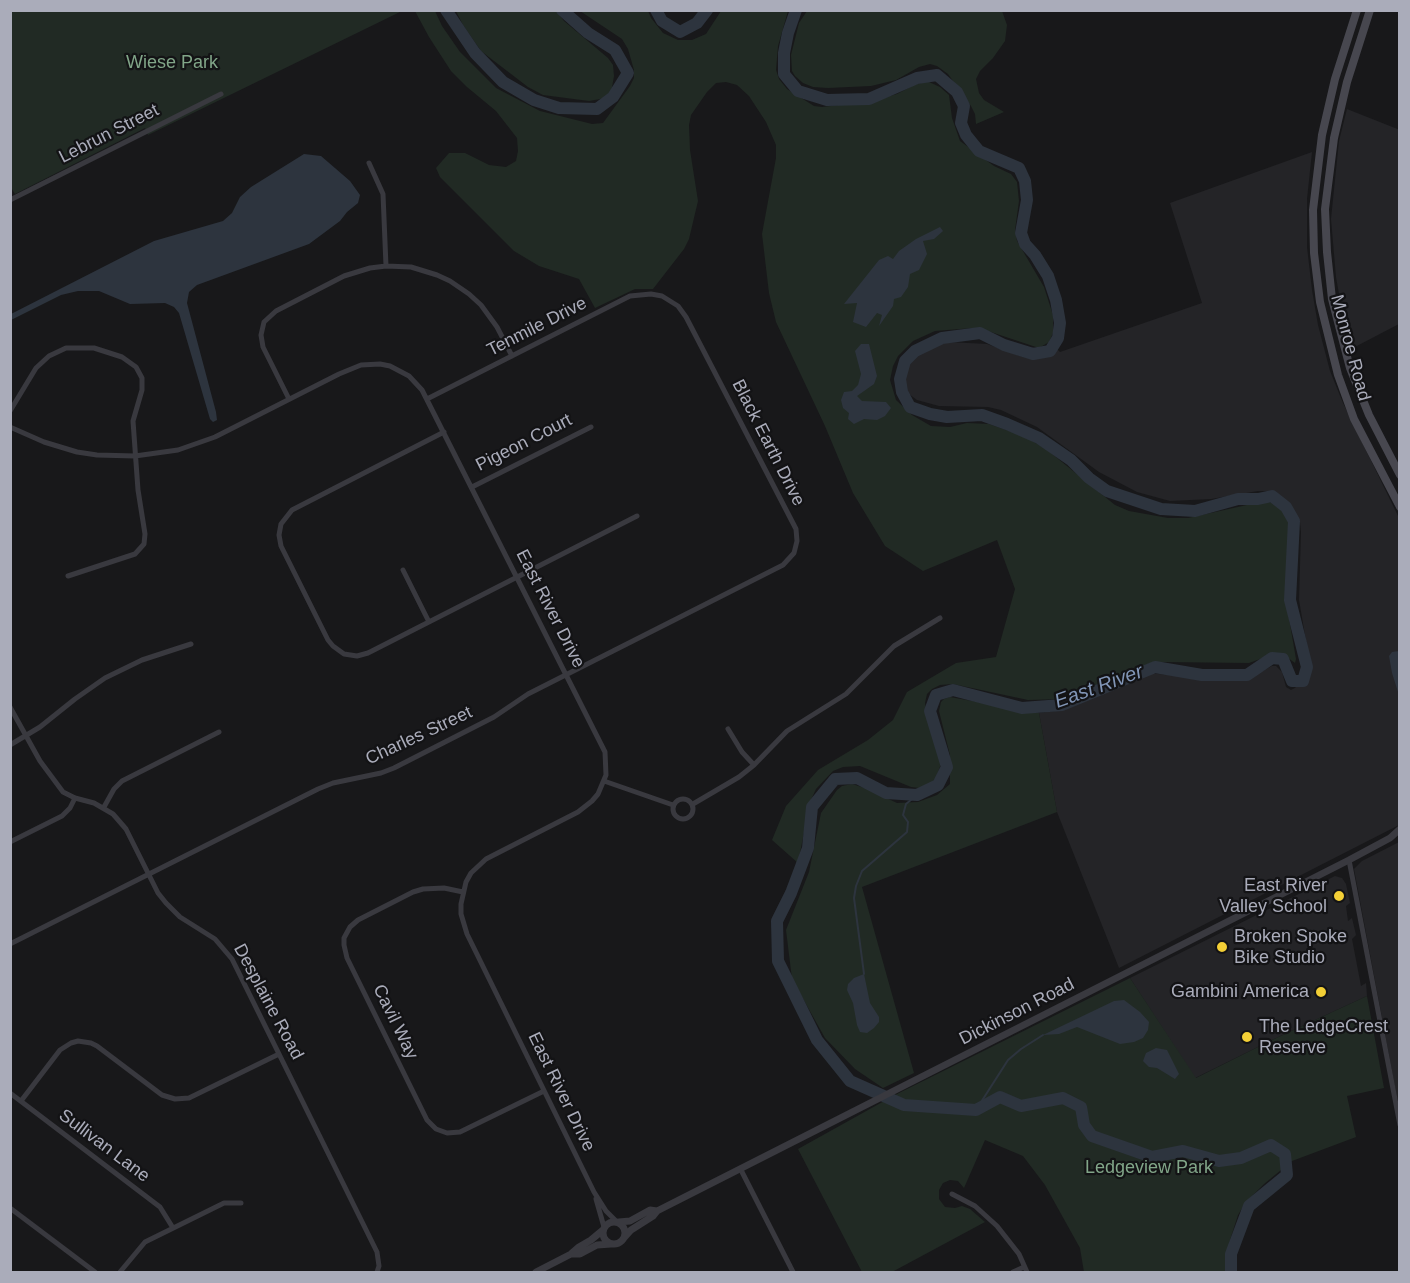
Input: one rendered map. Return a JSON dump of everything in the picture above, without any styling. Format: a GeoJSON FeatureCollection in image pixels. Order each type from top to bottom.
{"type":"FeatureCollection","features":[{"type":"Feature","properties":{"kind":"main road","name":"Monroe Road"},"geometry":{"type":"LineString","coordinates":[[1357,10],[1335,79],[1322,135],[1313,210],[1314,253],[1320,302],[1338,375],[1354,419],[1400,507]]}},
{"type":"Feature","properties":{"kind":"main road","name":"Monroe Road"},"geometry":{"type":"LineString","coordinates":[[1370,10],[1347,82],[1332,147],[1325,209],[1327,252],[1336,316],[1350,368],[1369,415],[1400,475]]}},
{"type":"Feature","properties":{"kind":"street","name":"Lebrun Street"},"geometry":{"type":"LineString","coordinates":[[10,200],[221,94]]}},
{"type":"Feature","properties":{"kind":"street"},"geometry":{"type":"LineString","coordinates":[[369,163],[383,194],[386,266]]}},
{"type":"Feature","properties":{"kind":"street"},"geometry":{"type":"LineString","coordinates":[[289,399],[263,347],[261,335],[268,317],[344,276],[370,268],[386,266],[423,270],[463,289],[490,317],[512,356]]}},
{"type":"Feature","properties":{"kind":"street","name":"Tenmile Drive"},"geometry":{"type":"LineString","coordinates":[[427,399],[630,296],[651,294],[662,296]]}},
{"type":"Feature","properties":{"kind":"street","name":"Black Earth Drive"},"geometry":{"type":"LineString","coordinates":[[662,296],[674,303],[686,317],[796,529],[796,548],[788,561],[736,588]]}},
{"type":"Feature","properties":{"kind":"street"},"geometry":{"type":"LineString","coordinates":[[10,411],[36,368],[49,356],[62,350],[87,347],[122,357],[136,367],[142,378],[142,390],[133,421],[139,500],[145,534],[142,548],[135,554],[68,576]]}},
{"type":"Feature","properties":{"kind":"street","name":"East River Drive"},"geometry":{"type":"LineString","coordinates":[[10,428],[77,452],[116,457],[159,454],[196,444],[352,368],[371,364],[390,366],[401,371],[416,383],[427,399],[567,674],[605,753],[604,781]]}},
{"type":"Feature","properties":{"kind":"street","name":"Pigeon Court"},"geometry":{"type":"LineString","coordinates":[[472,487],[591,427]]}},
{"type":"Feature","properties":{"kind":"street"},"geometry":{"type":"LineString","coordinates":[[444,432],[292,510],[281,524],[279,534],[281,546],[328,639],[344,654],[351,656],[364,654],[638,516]]}},
{"type":"Feature","properties":{"kind":"street"},"geometry":{"type":"LineString","coordinates":[[403,570],[429,622]]}},
{"type":"Feature","properties":{"kind":"street","name":"Charles Street"},"geometry":{"type":"LineString","coordinates":[[10,944],[318,789],[394,768],[494,717],[528,694],[736,588]]}},
{"type":"Feature","properties":{"kind":"street"},"geometry":{"type":"LineString","coordinates":[[693,804],[731,782],[754,765],[787,731],[846,694],[894,646],[940,618]]}},
{"type":"Feature","properties":{"kind":"street"},"geometry":{"type":"LineString","coordinates":[[10,745],[105,678],[142,660],[191,644]]}},
{"type":"Feature","properties":{"kind":"street","name":"Desplaine Road"},"geometry":{"type":"LineString","coordinates":[[10,707],[47,773],[63,792],[104,807],[113,814],[126,829],[158,893],[172,910],[204,931],[224,948],[236,966],[376,1252],[377,1272]]}},
{"type":"Feature","properties":{"kind":"street"},"geometry":{"type":"LineString","coordinates":[[728,729],[737,745],[754,765]]}},
{"type":"Feature","properties":{"kind":"street"},"geometry":{"type":"LineString","coordinates":[[104,807],[114,789],[122,781],[219,732]]}},
{"type":"Feature","properties":{"kind":"street"},"geometry":{"type":"LineString","coordinates":[[463,892],[471,873],[486,859],[586,807],[598,794],[604,781],[673,805]]}},
{"type":"Feature","properties":{"kind":"street"},"geometry":{"type":"LineString","coordinates":[[10,842],[62,816],[70,808],[75,798]]}},
{"type":"Feature","properties":{"kind":"street"},"geometry":{"type":"LineString","coordinates":[[686,798],[693,804],[690,816],[683,819],[677,818],[673,812],[673,805],[678,799],[686,798]]}},
{"type":"Feature","properties":{"kind":"street","name":"Dickinson Road"},"geometry":{"type":"LineString","coordinates":[[623,1239],[631,1230],[657,1211],[1349,860],[1390,838],[1400,829]]}},
{"type":"Feature","properties":{"kind":"street","name":"Dickinson Road"},"geometry":{"type":"LineString","coordinates":[[1390,838],[1400,836]]}},
{"type":"Feature","properties":{"kind":"street"},"geometry":{"type":"LineString","coordinates":[[1349,860],[1400,1125]]}},
{"type":"Feature","properties":{"kind":"street","name":"Cavil Way"},"geometry":{"type":"LineString","coordinates":[[463,892],[444,888],[423,889],[358,920],[347,932],[345,953],[427,1120],[436,1129],[447,1133],[459,1132],[544,1091]]}},
{"type":"Feature","properties":{"kind":"street","name":"East River Drive"},"geometry":{"type":"LineString","coordinates":[[463,892],[461,914],[467,934],[594,1192],[606,1211],[617,1222]]}},
{"type":"Feature","properties":{"kind":"street"},"geometry":{"type":"LineString","coordinates":[[21,1101],[60,1050],[78,1041],[97,1046],[162,1095],[175,1100],[189,1098],[279,1053]]}},
{"type":"Feature","properties":{"kind":"street","name":"Sullivan Lane"},"geometry":{"type":"LineString","coordinates":[[10,1093],[160,1207],[173,1228]]}},
{"type":"Feature","properties":{"kind":"street"},"geometry":{"type":"LineString","coordinates":[[741,1170],[793,1272]]}},
{"type":"Feature","properties":{"kind":"street","name":"East River Drive"},"geometry":{"type":"LineString","coordinates":[[594,1192],[603,1229]]}},
{"type":"Feature","properties":{"kind":"street"},"geometry":{"type":"LineString","coordinates":[[952,1194],[975,1206],[997,1226],[1019,1254],[1025,1270],[1013,1272]]}},
{"type":"Feature","properties":{"kind":"street"},"geometry":{"type":"LineString","coordinates":[[120,1272],[139,1247],[224,1203],[241,1203]]}},
{"type":"Feature","properties":{"kind":"street"},"geometry":{"type":"LineString","coordinates":[[10,1208],[95,1272]]}},
{"type":"Feature","properties":{"kind":"street","name":"Dickinson Road"},"geometry":{"type":"LineString","coordinates":[[617,1222],[630,1221],[650,1210],[657,1211]]}},
{"type":"Feature","properties":{"kind":"street"},"geometry":{"type":"LineString","coordinates":[[536,1272],[571,1254],[591,1240],[609,1222],[617,1222],[625,1232],[623,1239],[613,1244],[597,1245],[580,1254],[571,1254]]}},
{"type":"Feature","properties":{"kind":"street"},"geometry":{"type":"LineString","coordinates":[[603,1229],[605,1239],[613,1244]]}},
{"type":"Feature","properties":{"kind":"shaded area"},"geometry":{"type":"Polygon","coordinates":[[[1347,109],[1400,130],[1399,324],[1351,349],[1336,277],[1331,219],[1339,141],[1347,109]]]}},
{"type":"Feature","properties":{"kind":"shaded area"},"geometry":{"type":"Polygon","coordinates":[[[1312,152],[1307,199],[1307,247],[1318,325],[1330,371],[1343,403],[1399,518],[1399,825],[1119,968],[1057,812],[1039,713],[1055,711],[1086,701],[1149,673],[1207,679],[1242,678],[1276,666],[1282,672],[1286,687],[1291,690],[1295,688],[1307,675],[1310,664],[1299,600],[1300,522],[1287,503],[1270,491],[1211,499],[1170,501],[1137,492],[1099,472],[1037,427],[1001,410],[988,407],[939,406],[917,400],[905,391],[904,373],[910,361],[922,351],[948,342],[987,344],[1023,357],[1036,358],[1057,349],[1060,352],[1202,303],[1170,203],[1312,152]]]}},
{"type":"Feature","properties":{"kind":"shaded area"},"geometry":{"type":"Polygon","coordinates":[[[304,154],[321,156],[350,181],[360,195],[358,203],[340,221],[309,244],[197,285],[189,292],[187,303],[217,420],[213,422],[210,419],[179,313],[174,307],[165,303],[130,304],[99,291],[78,291],[61,295],[11,320],[11,314],[154,241],[223,221],[232,213],[240,197],[251,187],[304,154]]]}},
{"type":"Feature","properties":{"kind":"shaded area"},"geometry":{"type":"Polygon","coordinates":[[[940,227],[943,231],[934,239],[923,241],[927,254],[919,270],[910,274],[908,287],[901,297],[894,299],[893,306],[879,326],[882,315],[877,313],[866,327],[853,322],[857,303],[844,304],[879,260],[888,256],[893,259],[899,251],[916,239],[940,227]]]}},
{"type":"Feature","properties":{"kind":"shaded area"},"geometry":{"type":"Polygon","coordinates":[[[861,344],[869,344],[877,376],[874,384],[857,396],[862,401],[886,402],[891,408],[885,416],[877,420],[864,419],[854,424],[848,419],[849,413],[843,408],[841,400],[844,392],[852,391],[858,385],[861,374],[855,351],[861,344]]]}},
{"type":"Feature","properties":{"kind":"shaded area"},"geometry":{"type":"Polygon","coordinates":[[[1400,651],[1399,695],[1389,656],[1392,652],[1400,651]]]}},
{"type":"Feature","properties":{"kind":"shaded area"},"geometry":{"type":"Polygon","coordinates":[[[1399,842],[1399,1108],[1354,869],[1362,861],[1399,842]]]}},
{"type":"Feature","properties":{"kind":"shaded area"},"geometry":{"type":"Polygon","coordinates":[[[1335,876],[1342,878],[1346,884],[1350,903],[1346,906],[1348,921],[1352,918],[1356,935],[1352,939],[1361,986],[1366,983],[1367,996],[1195,1078],[1130,978],[1335,876]]]}},
{"type":"Feature","properties":{"kind":"shaded area"},"geometry":{"type":"Polygon","coordinates":[[[864,974],[870,1003],[879,1017],[879,1022],[867,1033],[860,1032],[853,1003],[847,990],[848,984],[854,978],[864,974]]]}},
{"type":"Feature","properties":{"kind":"shaded area"},"geometry":{"type":"Polygon","coordinates":[[[1124,1000],[1149,1022],[1148,1030],[1143,1038],[1134,1042],[1120,1044],[1077,1027],[1059,1034],[1043,1035],[1114,1001],[1124,1000]]]}},
{"type":"Feature","properties":{"kind":"shaded area"},"geometry":{"type":"Polygon","coordinates":[[[1156,1048],[1167,1050],[1179,1074],[1175,1079],[1157,1068],[1149,1067],[1143,1061],[1146,1053],[1156,1048]]]}},
{"type":"Feature","properties":{"kind":"green space","name":"Wiese Park"},"geometry":{"type":"Polygon","coordinates":[[[10,11],[402,11],[148,135],[145,128],[15,194],[10,186],[10,11]]]}},
{"type":"Feature","properties":{"kind":"green space"},"geometry":{"type":"Polygon","coordinates":[[[415,11],[435,11],[442,26],[460,52],[496,88],[540,111],[592,124],[603,123],[630,86],[634,78],[634,70],[628,49],[622,39],[580,11],[648,11],[663,33],[678,40],[692,40],[706,34],[721,11],[788,11],[778,46],[776,70],[779,79],[787,89],[814,106],[872,101],[897,94],[925,82],[940,87],[949,95],[952,118],[960,141],[994,166],[1011,174],[1017,182],[1019,201],[1015,230],[1017,241],[1044,287],[1053,315],[1053,333],[1049,342],[1039,348],[973,328],[935,331],[913,341],[898,356],[890,380],[896,400],[912,415],[931,426],[989,424],[1024,436],[1046,449],[1115,505],[1129,511],[1168,518],[1188,518],[1265,501],[1273,503],[1283,510],[1288,519],[1286,601],[1295,663],[1277,653],[1249,663],[1162,662],[1148,664],[1063,699],[1028,700],[953,684],[940,685],[927,694],[925,703],[941,764],[936,778],[931,784],[919,788],[911,787],[860,766],[843,767],[833,771],[816,789],[810,802],[798,863],[772,840],[786,806],[818,770],[868,740],[893,720],[907,692],[956,663],[996,657],[1015,589],[997,540],[923,571],[885,546],[853,493],[825,426],[776,322],[769,293],[762,234],[776,158],[776,145],[766,122],[749,96],[737,85],[726,82],[716,83],[691,115],[690,150],[698,201],[689,239],[684,249],[653,289],[635,289],[595,308],[579,279],[539,266],[514,251],[440,177],[436,168],[449,153],[465,153],[489,165],[506,167],[516,161],[517,138],[496,111],[451,71],[415,11]]]}},
{"type":"Feature","properties":{"kind":"green space"},"geometry":{"type":"Polygon","coordinates":[[[456,11],[556,11],[613,65],[611,93],[606,98],[589,101],[543,95],[528,87],[481,51],[456,11]]]}},
{"type":"Feature","properties":{"kind":"green space"},"geometry":{"type":"Polygon","coordinates":[[[807,11],[1002,11],[1007,25],[1005,41],[976,79],[979,93],[984,100],[1004,112],[976,124],[971,106],[948,74],[930,64],[919,67],[896,80],[871,86],[828,88],[813,87],[803,83],[792,71],[791,55],[799,23],[807,11]]]}},
{"type":"Feature","properties":{"kind":"green space"},"geometry":{"type":"Polygon","coordinates":[[[950,697],[1039,713],[1057,812],[862,887],[914,1073],[883,1088],[855,1069],[825,1038],[792,979],[786,930],[809,872],[821,813],[837,790],[842,786],[852,784],[897,803],[918,802],[937,795],[950,784],[950,755],[939,711],[941,702],[950,697]]]}},
{"type":"Feature","properties":{"kind":"green space","name":"Ledgeview Park"},"geometry":{"type":"Polygon","coordinates":[[[1130,978],[1196,1078],[1367,996],[1384,1088],[1347,1096],[1356,1137],[1292,1161],[1245,1203],[1238,1215],[1230,1240],[1225,1272],[1084,1272],[1080,1248],[1045,1185],[1023,1156],[985,1140],[964,1188],[958,1181],[950,1180],[943,1183],[939,1190],[939,1199],[945,1207],[962,1206],[970,1209],[985,1222],[892,1272],[862,1272],[798,1149],[895,1095],[1130,978]]]}},
{"type":"Feature","properties":{"kind":"waterway","name":"East River"},"geometry":{"type":"LineString","coordinates":[[446,10],[475,53],[503,82],[534,100],[559,108],[597,109],[613,97],[628,73],[615,50],[588,33],[562,10]]}},
{"type":"Feature","properties":{"kind":"waterway","name":"East River"},"geometry":{"type":"LineString","coordinates":[[656,10],[662,21],[680,32],[697,23],[707,10]]}},
{"type":"Feature","properties":{"kind":"waterway","name":"East River"},"geometry":{"type":"LineString","coordinates":[[796,10],[784,53],[784,74],[798,91],[827,100],[869,99],[917,78],[937,75],[957,92],[964,106],[961,123],[966,135],[979,151],[1019,168],[1025,181],[1027,200],[1021,233],[1025,244],[1048,276],[1056,300],[1060,323],[1058,338],[1050,351],[1033,354],[1004,345],[980,333],[942,338],[915,351],[905,361],[900,379],[902,392],[910,407],[947,417],[982,415],[1007,424],[1039,438],[1071,460],[1089,478],[1107,491],[1161,509],[1195,511],[1238,499],[1272,496],[1286,507],[1294,521],[1290,600],[1307,667],[1303,681],[1292,681],[1283,659],[1272,658],[1247,675],[1202,675],[1155,667],[1062,705],[1022,708],[953,690],[936,695],[930,711],[947,767],[938,785],[917,795],[886,793],[857,778],[835,779],[812,807],[808,848],[791,893],[777,921],[778,961],[817,1040],[850,1081],[904,1105],[976,1110],[1000,1097],[1021,1106],[1063,1098],[1081,1107],[1084,1125],[1092,1136],[1152,1157],[1183,1151],[1219,1161],[1241,1158],[1271,1145],[1285,1154],[1287,1175],[1249,1206],[1231,1254],[1231,1272]]}},
{"type":"Feature","properties":{"kind":"waterway"},"geometry":{"type":"LineString","coordinates":[[864,974],[854,898],[856,886],[862,871],[907,832],[908,822],[903,815],[906,804],[917,795]]}},
{"type":"Feature","properties":{"kind":"waterway"},"geometry":{"type":"LineString","coordinates":[[976,1110],[1008,1060],[1043,1035]]}},
{"type":"Feature","properties":{"kind":"place","name":"East River Valley School"},"geometry":{"type":"Point","coordinates":[1339,896]}},
{"type":"Feature","properties":{"kind":"place","name":"Broken Spoke Bike Studio"},"geometry":{"type":"Point","coordinates":[1222,947]}},
{"type":"Feature","properties":{"kind":"place","name":"Gambini America"},"geometry":{"type":"Point","coordinates":[1321,992]}},
{"type":"Feature","properties":{"kind":"place","name":"The LedgeCrest Reserve"},"geometry":{"type":"Point","coordinates":[1247,1037]}}]}
